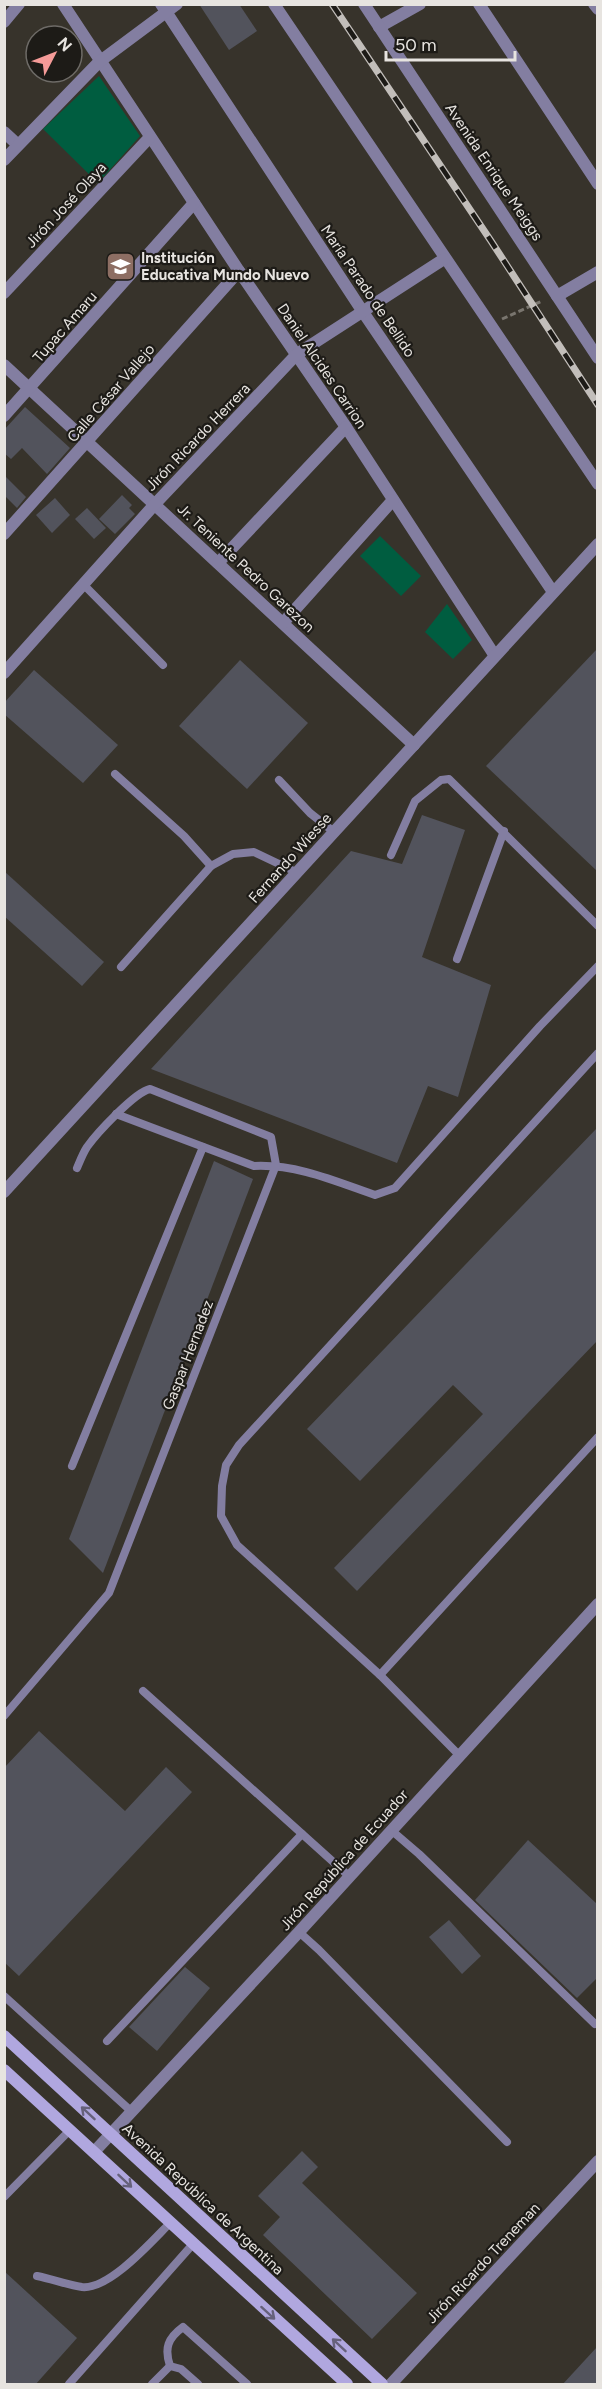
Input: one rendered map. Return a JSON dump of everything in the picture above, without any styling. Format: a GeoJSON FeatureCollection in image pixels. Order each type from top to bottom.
{"type":"FeatureCollection","features":[{"type":"Feature","properties":{"kind":"main road","name":"Avenida República de Argentina"},"geometry":{"type":"LineString","coordinates":[[4,2036],[382,2385]]}},
{"type":"Feature","properties":{"kind":"main road"},"geometry":{"type":"LineString","coordinates":[[4,2070],[347,2385]]}},
{"type":"Feature","properties":{"kind":"street"},"geometry":{"type":"LineString","coordinates":[[4,22],[20,4]]}},
{"type":"Feature","properties":{"kind":"street","name":"Daniel Alcides Carrion"},"geometry":{"type":"LineString","coordinates":[[63,4],[99,62],[346,427],[495,656]]}},
{"type":"Feature","properties":{"kind":"street"},"geometry":{"type":"LineString","coordinates":[[274,4],[597,484]]}},
{"type":"Feature","properties":{"kind":"street","name":"Avenida Enrique Meiggs"},"geometry":{"type":"LineString","coordinates":[[364,4],[597,358]]}},
{"type":"Feature","properties":{"kind":"street"},"geometry":{"type":"LineString","coordinates":[[379,27],[420,4]]}},
{"type":"Feature","properties":{"kind":"street"},"geometry":{"type":"LineString","coordinates":[[479,4],[597,184]]}},
{"type":"Feature","properties":{"kind":"street"},"geometry":{"type":"LineString","coordinates":[[594,4],[597,9]]}},
{"type":"Feature","properties":{"kind":"street"},"geometry":{"type":"LineString","coordinates":[[4,160],[99,62],[168,7]]}},
{"type":"Feature","properties":{"kind":"street","name":"María Parado de Bellido"},"geometry":{"type":"LineString","coordinates":[[168,7],[363,312],[553,592]]}},
{"type":"Feature","properties":{"kind":"street"},"geometry":{"type":"LineString","coordinates":[[4,132],[18,145]]}},
{"type":"Feature","properties":{"kind":"street","name":"Jirón José Olaya"},"geometry":{"type":"LineString","coordinates":[[4,293],[150,137]]}},
{"type":"Feature","properties":{"kind":"street","name":"Tupac Amaru"},"geometry":{"type":"LineString","coordinates":[[4,416],[194,203]]}},
{"type":"Feature","properties":{"kind":"street","name":"Jirón Ricardo Herrera"},"geometry":{"type":"LineString","coordinates":[[4,673],[155,504],[297,354],[444,258]]}},
{"type":"Feature","properties":{"kind":"street","name":"Calle César Vallejo"},"geometry":{"type":"LineString","coordinates":[[4,534],[239,271]]}},
{"type":"Feature","properties":{"kind":"street"},"geometry":{"type":"LineString","coordinates":[[557,296],[597,272]]}},
{"type":"Feature","properties":{"kind":"street","name":"Jr. Teniente Pedro Garezon"},"geometry":{"type":"LineString","coordinates":[[4,365],[414,745]]}},
{"type":"Feature","properties":{"kind":"street"},"geometry":{"type":"LineString","coordinates":[[218,562],[346,427]]}},
{"type":"Feature","properties":{"kind":"street"},"geometry":{"type":"LineString","coordinates":[[283,623],[393,500]]}},
{"type":"Feature","properties":{"kind":"street","name":"Fernando Wiesse"},"geometry":{"type":"LineString","coordinates":[[4,1192],[597,543]]}},
{"type":"Feature","properties":{"kind":"street","name":"Jirón República de Ecuador"},"geometry":{"type":"LineString","coordinates":[[94,2152],[299,1932],[597,1605]]}},
{"type":"Feature","properties":{"kind":"street","name":"Jirón Ricardo Treneman"},"geometry":{"type":"LineString","coordinates":[[391,2385],[597,2161]]}},
{"type":"Feature","properties":{"kind":"lane"},"geometry":{"type":"LineString","coordinates":[[83,585],[163,665]]}},
{"type":"Feature","properties":{"kind":"lane"},"geometry":{"type":"LineString","coordinates":[[115,774],[184,836],[211,866]]}},
{"type":"Feature","properties":{"kind":"lane"},"geometry":{"type":"LineString","coordinates":[[391,855],[415,801],[445,779],[449,779],[504,831],[597,926]]}},
{"type":"Feature","properties":{"kind":"lane"},"geometry":{"type":"LineString","coordinates":[[279,780],[310,813],[334,832]]}},
{"type":"Feature","properties":{"kind":"lane"},"geometry":{"type":"LineString","coordinates":[[457,959],[504,831]]}},
{"type":"Feature","properties":{"kind":"lane"},"geometry":{"type":"LineString","coordinates":[[121,967],[211,866],[233,854],[254,852],[297,873]]}},
{"type":"Feature","properties":{"kind":"lane"},"geometry":{"type":"LineString","coordinates":[[116,1114],[254,1166],[276,1165],[306,1171],[375,1195],[395,1188],[597,966]]}},
{"type":"Feature","properties":{"kind":"lane"},"geometry":{"type":"LineString","coordinates":[[459,1755],[380,1675],[237,1545],[221,1516],[222,1486],[226,1465],[239,1445],[597,1053]]}},
{"type":"Feature","properties":{"kind":"lane"},"geometry":{"type":"LineString","coordinates":[[77,1168],[86,1148],[116,1114],[142,1091],[150,1089],[271,1137],[276,1165]]}},
{"type":"Feature","properties":{"kind":"lane"},"geometry":{"type":"LineString","coordinates":[[72,1466],[203,1147]]}},
{"type":"Feature","properties":{"kind":"lane","name":"Gaspar Hernadez"},"geometry":{"type":"LineString","coordinates":[[4,1716],[109,1593],[276,1165]]}},
{"type":"Feature","properties":{"kind":"lane"},"geometry":{"type":"LineString","coordinates":[[380,1675],[597,1437]]}},
{"type":"Feature","properties":{"kind":"lane"},"geometry":{"type":"LineString","coordinates":[[143,1691],[350,1876]]}},
{"type":"Feature","properties":{"kind":"lane"},"geometry":{"type":"LineString","coordinates":[[391,1830],[428,1862],[595,2024]]}},
{"type":"Feature","properties":{"kind":"lane"},"geometry":{"type":"LineString","coordinates":[[107,2041],[302,1834]]}},
{"type":"Feature","properties":{"kind":"lane"},"geometry":{"type":"LineString","coordinates":[[299,1932],[507,2142]]}},
{"type":"Feature","properties":{"kind":"lane"},"geometry":{"type":"LineString","coordinates":[[4,1996],[131,2111]]}},
{"type":"Feature","properties":{"kind":"lane"},"geometry":{"type":"LineString","coordinates":[[4,2198],[70,2130]]}},
{"type":"Feature","properties":{"kind":"lane"},"geometry":{"type":"LineString","coordinates":[[37,2276],[84,2287],[101,2284],[139,2254],[170,2223]]}},
{"type":"Feature","properties":{"kind":"lane"},"geometry":{"type":"LineString","coordinates":[[69,2385],[193,2244]]}},
{"type":"Feature","properties":{"kind":"lane"},"geometry":{"type":"LineString","coordinates":[[170,2366],[165,2353],[170,2339],[183,2327],[247,2385]]}},
{"type":"Feature","properties":{"kind":"lane"},"geometry":{"type":"LineString","coordinates":[[152,2385],[170,2366]]}},
{"type":"Feature","properties":{"kind":"lane"},"geometry":{"type":"LineString","coordinates":[[170,2366],[181,2369],[198,2385]]}},
{"type":"Feature","properties":{"kind":"path"},"geometry":{"type":"LineString","coordinates":[[490,325],[532,304],[557,296]]}},
{"type":"Feature","properties":{"kind":"green space"},"geometry":{"type":"Polygon","coordinates":[[[99,76],[140,136],[98,183],[43,129],[99,76]]]}},
{"type":"Feature","properties":{"kind":"green space"},"geometry":{"type":"Polygon","coordinates":[[[380,536],[421,576],[401,596],[360,556],[380,536]]]}},
{"type":"Feature","properties":{"kind":"green space"},"geometry":{"type":"Polygon","coordinates":[[[447,604],[472,640],[453,659],[425,632],[447,604]]]}},
{"type":"Feature","properties":{"kind":"building"},"geometry":{"type":"Polygon","coordinates":[[[199,4],[239,4],[257,31],[229,50],[199,4]]]}},
{"type":"Feature","properties":{"kind":"building"},"geometry":{"type":"Polygon","coordinates":[[[25,407],[70,448],[47,474],[22,448],[11,459],[4,453],[4,430],[25,407]]]}},
{"type":"Feature","properties":{"kind":"building"},"geometry":{"type":"Polygon","coordinates":[[[4,475],[26,497],[17,508],[4,495],[4,475]]]}},
{"type":"Feature","properties":{"kind":"building"},"geometry":{"type":"Polygon","coordinates":[[[122,495],[132,505],[129,508],[135,514],[115,534],[99,519],[122,495]]]}},
{"type":"Feature","properties":{"kind":"building"},"geometry":{"type":"Polygon","coordinates":[[[55,498],[70,515],[52,533],[36,515],[55,498]]]}},
{"type":"Feature","properties":{"kind":"building"},"geometry":{"type":"Polygon","coordinates":[[[87,508],[106,528],[94,539],[75,519],[87,508]]]}},
{"type":"Feature","properties":{"kind":"building"},"geometry":{"type":"Polygon","coordinates":[[[597,649],[597,871],[486,766],[597,649]]]}},
{"type":"Feature","properties":{"kind":"building"},"geometry":{"type":"Polygon","coordinates":[[[240,660],[308,723],[247,789],[179,726],[240,660]]]}},
{"type":"Feature","properties":{"kind":"building"},"geometry":{"type":"Polygon","coordinates":[[[34,670],[118,745],[83,783],[4,714],[4,703],[34,670]]]}},
{"type":"Feature","properties":{"kind":"building"},"geometry":{"type":"Polygon","coordinates":[[[422,815],[465,830],[422,957],[491,985],[458,1097],[428,1086],[397,1163],[151,1069],[351,851],[402,864],[422,815]]]}},
{"type":"Feature","properties":{"kind":"building"},"geometry":{"type":"Polygon","coordinates":[[[4,871],[104,962],[82,986],[4,916],[4,871]]]}},
{"type":"Feature","properties":{"kind":"building"},"geometry":{"type":"Polygon","coordinates":[[[597,1128],[597,1341],[357,1591],[334,1568],[483,1414],[453,1385],[360,1481],[307,1429],[597,1128]]]}},
{"type":"Feature","properties":{"kind":"building"},"geometry":{"type":"Polygon","coordinates":[[[214,1161],[253,1179],[103,1573],[69,1539],[214,1161]]]}},
{"type":"Feature","properties":{"kind":"building"},"geometry":{"type":"Polygon","coordinates":[[[39,1731],[125,1811],[166,1767],[192,1792],[19,1976],[4,1962],[4,1768],[39,1731]]]}},
{"type":"Feature","properties":{"kind":"building"},"geometry":{"type":"Polygon","coordinates":[[[528,1840],[597,1904],[597,1978],[577,1998],[475,1900],[528,1840]]]}},
{"type":"Feature","properties":{"kind":"building"},"geometry":{"type":"Polygon","coordinates":[[[449,1920],[481,1956],[462,1974],[429,1937],[449,1920]]]}},
{"type":"Feature","properties":{"kind":"building"},"geometry":{"type":"Polygon","coordinates":[[[185,1967],[210,1988],[157,2051],[129,2027],[185,1967]]]}},
{"type":"Feature","properties":{"kind":"building"},"geometry":{"type":"Polygon","coordinates":[[[302,2151],[318,2167],[302,2183],[417,2293],[372,2339],[263,2235],[280,2217],[258,2196],[302,2151]]]}},
{"type":"Feature","properties":{"kind":"building"},"geometry":{"type":"Polygon","coordinates":[[[4,2271],[77,2338],[35,2385],[4,2385],[4,2271]]]}},
{"type":"Feature","properties":{"kind":"building"},"geometry":{"type":"Polygon","coordinates":[[[597,2347],[597,2385],[562,2385],[597,2347]]]}},
{"type":"Feature","properties":{"kind":"railway"},"geometry":{"type":"LineString","coordinates":[[332,4],[598,405]]}},
{"type":"Feature","properties":{"kind":"place","name":"Institución Educativa Mundo Nuevo"},"geometry":{"type":"Point","coordinates":[120,267]}}]}
